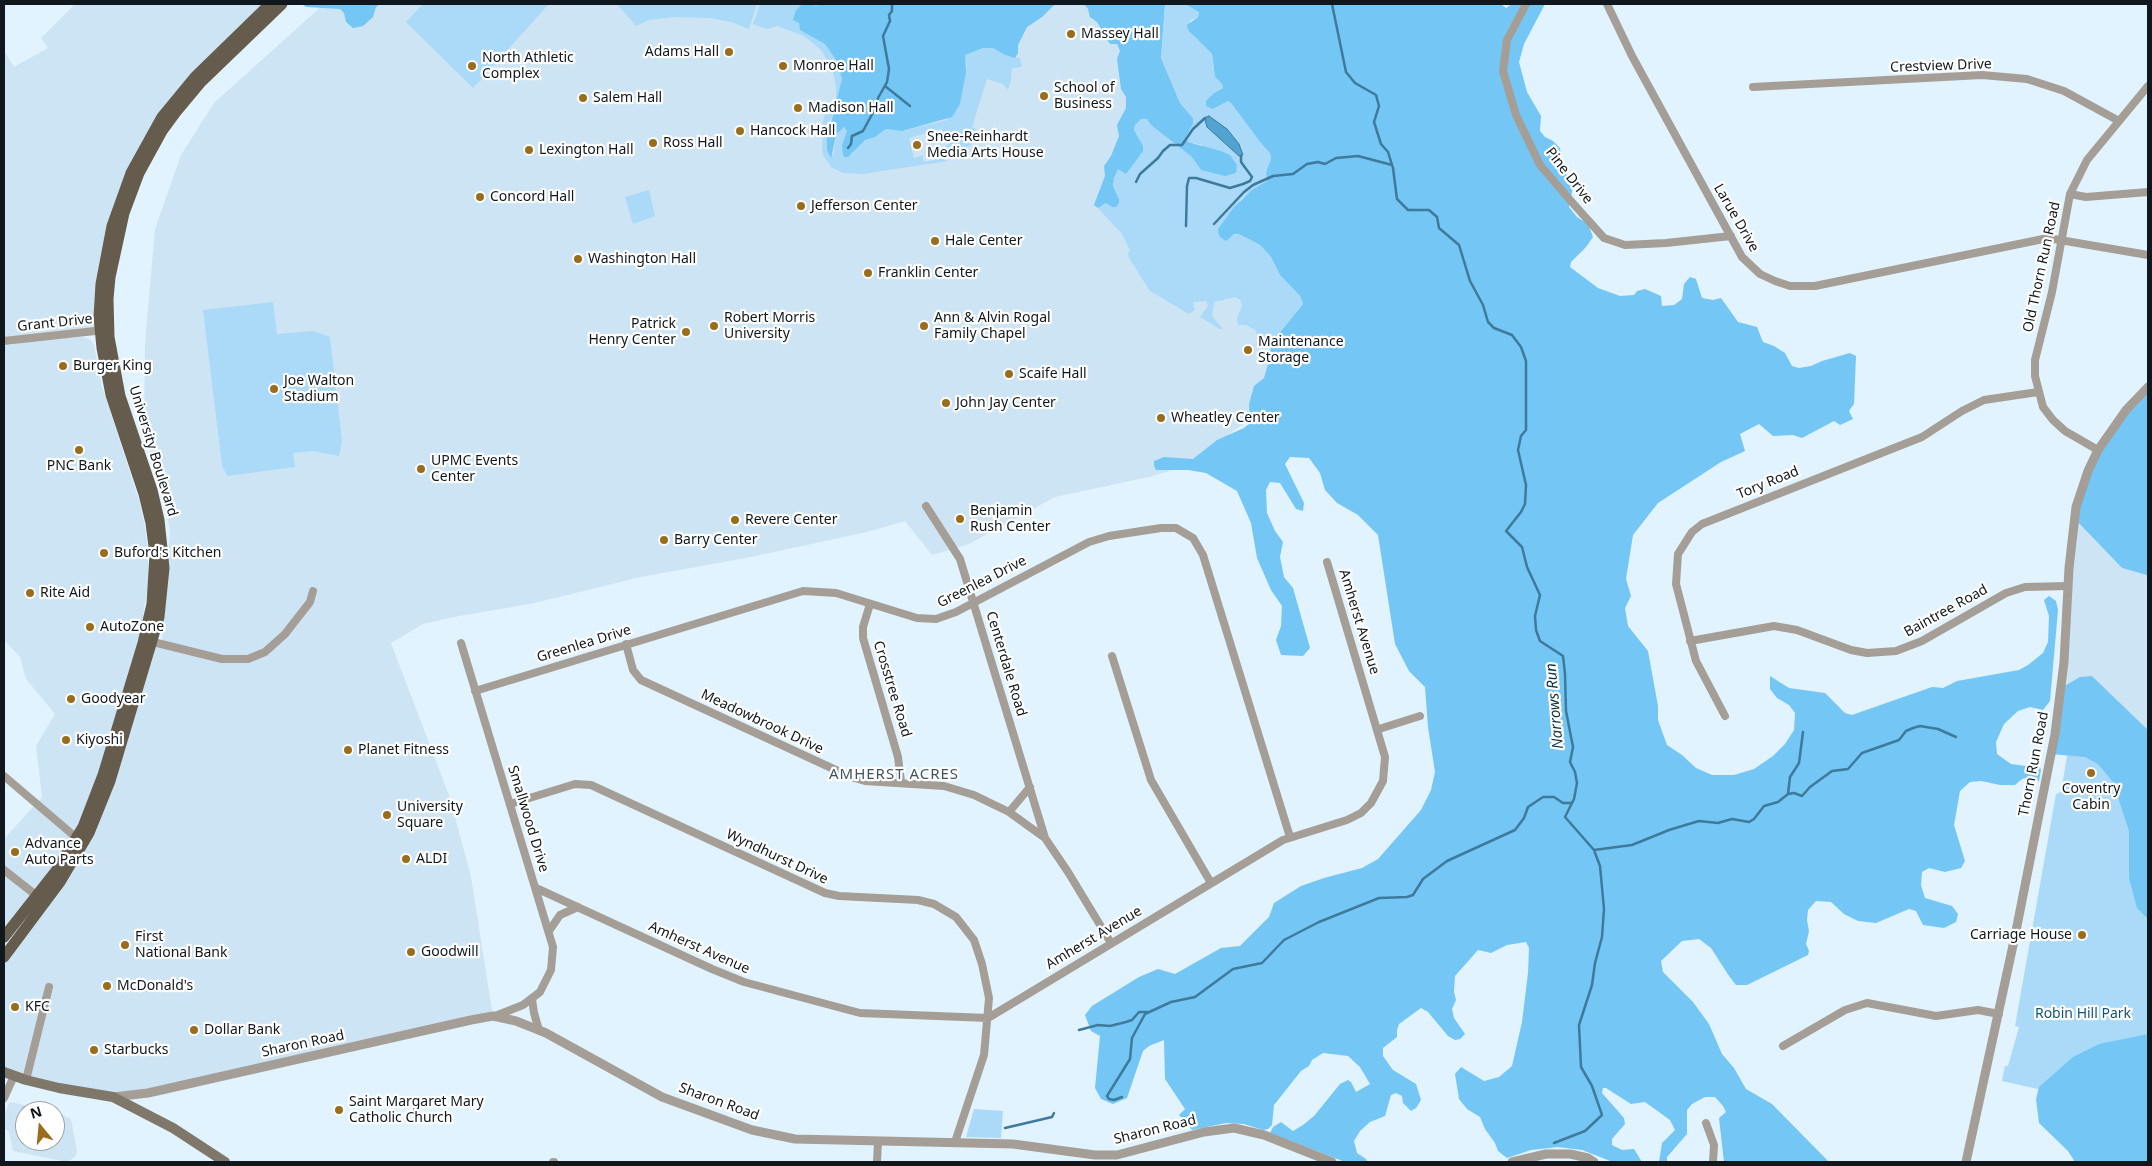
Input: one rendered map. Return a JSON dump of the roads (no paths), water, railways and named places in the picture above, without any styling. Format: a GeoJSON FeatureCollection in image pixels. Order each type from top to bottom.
{"type":"FeatureCollection","features":[{"type":"Feature","properties":{"kind":"main road","name":"University Boulevard"},"geometry":{"type":"LineString","coordinates":[[4,937],[80,841],[144,643],[154,587],[155,554],[151,523],[144,494],[111,395],[104,365],[101,284],[107,244],[124,189],[140,152],[162,117],[184,88],[270,4]]}},
{"type":"Feature","properties":{"kind":"main road","name":"University Boulevard"},"geometry":{"type":"LineString","coordinates":[[4,957],[56,888],[104,800],[159,618],[163,584],[162,537],[152,490],[116,381],[104,330],[110,277],[118,234],[131,193],[151,150],[171,119],[195,89],[282,4]]}},
{"type":"Feature","properties":{"kind":"main road"},"geometry":{"type":"LineString","coordinates":[[9,1074],[26,1080],[113,1097],[173,1128],[225,1162]]}},
{"type":"Feature","properties":{"kind":"street","name":"Pine Drive"},"geometry":{"type":"LineString","coordinates":[[1526,4],[1507,40],[1503,71],[1516,115],[1540,165],[1570,200],[1604,238],[1625,245],[1731,236]]}},
{"type":"Feature","properties":{"kind":"street","name":"Larue Drive"},"geometry":{"type":"LineString","coordinates":[[1607,4],[1629,50],[1742,257],[1760,274],[1790,286],[1815,286],[2048,238],[2148,255]]}},
{"type":"Feature","properties":{"kind":"street","name":"Crestview Drive"},"geometry":{"type":"LineString","coordinates":[[1753,87],[1982,75],[2027,79],[2064,91],[2120,121]]}},
{"type":"Feature","properties":{"kind":"street","name":"Old Thorn Run Road"},"geometry":{"type":"LineString","coordinates":[[2098,450],[2065,432],[2043,407],[2035,376],[2035,360],[2052,292],[2070,194],[2087,160],[2148,86]]}},
{"type":"Feature","properties":{"kind":"street"},"geometry":{"type":"LineString","coordinates":[[2070,194],[2086,197],[2148,192]]}},
{"type":"Feature","properties":{"kind":"street","name":"Grant Drive"},"geometry":{"type":"LineString","coordinates":[[4,341],[104,330]]}},
{"type":"Feature","properties":{"kind":"street","name":"Thorn Run Road"},"geometry":{"type":"LineString","coordinates":[[1966,1162],[1999,1014],[2055,734],[2064,662],[2074,518],[2081,491],[2098,450],[2126,410],[2148,387]]}},
{"type":"Feature","properties":{"kind":"street","name":"Tory Road"},"geometry":{"type":"LineString","coordinates":[[1725,716],[1696,661],[1676,584],[1678,554],[1692,532],[1702,524],[1922,437],[1962,410],[1984,400],[2038,392]]}},
{"type":"Feature","properties":{"kind":"street","name":"Centerdale Road"},"geometry":{"type":"LineString","coordinates":[[926,506],[960,559],[1045,838]]}},
{"type":"Feature","properties":{"kind":"street","name":"Greenlea Drive"},"geometry":{"type":"LineString","coordinates":[[475,691],[803,591],[836,594],[930,620],[943,618],[1095,540],[1161,528],[1176,528],[1188,534],[1197,543],[1203,555],[1290,837]]}},
{"type":"Feature","properties":{"kind":"street","name":"Amherst Avenue"},"geometry":{"type":"LineString","coordinates":[[536,888],[735,979],[835,1007],[876,1014],[988,1018],[1290,837],[1347,820],[1361,813],[1371,803],[1383,780],[1386,765],[1379,729],[1327,562]]}},
{"type":"Feature","properties":{"kind":"street","name":"Baintree Road"},"geometry":{"type":"LineString","coordinates":[[1690,640],[1774,626],[1797,630],[1851,650],[1867,653],[1896,651],[1922,641],[2006,593],[2030,587],[2068,586]]}},
{"type":"Feature","properties":{"kind":"street"},"geometry":{"type":"LineString","coordinates":[[152,642],[222,659],[248,659],[265,652],[286,634],[310,602],[313,591]]}},
{"type":"Feature","properties":{"kind":"street","name":"Crosstree Road"},"geometry":{"type":"LineString","coordinates":[[870,604],[864,621],[863,638],[898,757],[901,782]]}},
{"type":"Feature","properties":{"kind":"street","name":"Smallwood Drive"},"geometry":{"type":"LineString","coordinates":[[460,643],[553,947],[551,970],[543,987],[532,999],[516,1009],[493,1016]]}},
{"type":"Feature","properties":{"kind":"street","name":"Meadowbrook Drive"},"geometry":{"type":"LineString","coordinates":[[626,644],[633,670],[646,683],[855,779],[934,785],[954,789],[984,799],[1009,812],[1045,838],[1111,943]]}},
{"type":"Feature","properties":{"kind":"street"},"geometry":{"type":"LineString","coordinates":[[1112,656],[1151,780],[1211,883]]}},
{"type":"Feature","properties":{"kind":"street"},"geometry":{"type":"LineString","coordinates":[[1379,729],[1420,716]]}},
{"type":"Feature","properties":{"kind":"street"},"geometry":{"type":"LineString","coordinates":[[4,776],[80,841]]}},
{"type":"Feature","properties":{"kind":"street","name":"Wyndhurst Drive"},"geometry":{"type":"LineString","coordinates":[[510,804],[576,784],[591,785],[825,893],[839,896],[918,900],[934,904],[956,917],[974,940],[989,993],[984,1055],[955,1142]]}},
{"type":"Feature","properties":{"kind":"street"},"geometry":{"type":"LineString","coordinates":[[1009,812],[1030,787]]}},
{"type":"Feature","properties":{"kind":"street"},"geometry":{"type":"LineString","coordinates":[[4,870],[37,896]]}},
{"type":"Feature","properties":{"kind":"street"},"geometry":{"type":"LineString","coordinates":[[549,931],[560,915],[578,907]]}},
{"type":"Feature","properties":{"kind":"street"},"geometry":{"type":"LineString","coordinates":[[26,1080],[49,987]]}},
{"type":"Feature","properties":{"kind":"street"},"geometry":{"type":"LineString","coordinates":[[532,999],[534,1013],[540,1030]]}},
{"type":"Feature","properties":{"kind":"street"},"geometry":{"type":"LineString","coordinates":[[1783,1046],[1841,1012],[1866,1003],[1936,1016],[1978,1010],[1999,1014]]}},
{"type":"Feature","properties":{"kind":"street","name":"Sharon Road"},"geometry":{"type":"LineString","coordinates":[[113,1097],[148,1093],[493,1016],[516,1021],[540,1030],[662,1097],[752,1130],[796,1139],[1012,1144],[1095,1155],[1117,1155],[1226,1128],[1241,1129],[1264,1135],[1332,1162]]}},
{"type":"Feature","properties":{"kind":"street"},"geometry":{"type":"LineString","coordinates":[[4,1098],[9,1074]]}},
{"type":"Feature","properties":{"kind":"street"},"geometry":{"type":"LineString","coordinates":[[1706,1123],[1714,1145],[1713,1162]]}},
{"type":"Feature","properties":{"kind":"street"},"geometry":{"type":"LineString","coordinates":[[877,1162],[878,1141]]}},
{"type":"Feature","properties":{"kind":"street"},"geometry":{"type":"LineString","coordinates":[[1512,1162],[1546,1154],[1570,1154],[1588,1158],[1594,1162]]}},
{"type":"Feature","properties":{"kind":"waterway"},"geometry":{"type":"LineString","coordinates":[[848,148],[851,144],[852,136],[863,131],[887,82],[889,69],[883,36],[890,21],[889,15],[892,11],[892,4]]}},
{"type":"Feature","properties":{"kind":"waterway","name":"Narrows Run"},"geometry":{"type":"LineString","coordinates":[[1332,4],[1346,72],[1355,83],[1376,95],[1379,106],[1374,122],[1381,144],[1388,152],[1393,168],[1397,199],[1408,210],[1429,210],[1437,217],[1439,228],[1459,245],[1470,281],[1483,305],[1488,322],[1494,328],[1512,335],[1521,347],[1526,361],[1526,430],[1521,436],[1518,450],[1526,485],[1525,504],[1506,531],[1522,547],[1527,567],[1540,595],[1535,616],[1536,630],[1540,641],[1563,656],[1566,711],[1573,747],[1570,762],[1575,772],[1577,783],[1574,799],[1565,817],[1594,850],[1600,866],[1604,909],[1602,937],[1595,963],[1592,985],[1579,1025],[1581,1067],[1592,1086],[1602,1115],[1585,1131],[1554,1143]]}},
{"type":"Feature","properties":{"kind":"waterway"},"geometry":{"type":"LineString","coordinates":[[885,86],[910,106]]}},
{"type":"Feature","properties":{"kind":"waterway"},"geometry":{"type":"LineString","coordinates":[[1136,182],[1140,174],[1163,151],[1170,145],[1182,145],[1193,129],[1205,118]]}},
{"type":"Feature","properties":{"kind":"waterway"},"geometry":{"type":"LineString","coordinates":[[1186,226],[1189,178],[1196,178],[1230,188],[1243,184],[1250,181],[1252,177],[1241,162],[1241,156]]}},
{"type":"Feature","properties":{"kind":"waterway"},"geometry":{"type":"LineString","coordinates":[[1214,224],[1253,185],[1273,176],[1293,174],[1307,164],[1318,162],[1325,164],[1336,158],[1358,156],[1392,165]]}},
{"type":"Feature","properties":{"kind":"waterway"},"geometry":{"type":"LineString","coordinates":[[1788,794],[1794,793],[1802,796],[1810,787],[1832,771],[1848,769],[1862,753],[1899,740],[1906,731],[1913,728],[1920,726],[1938,729],[1956,737]]}},
{"type":"Feature","properties":{"kind":"waterway"},"geometry":{"type":"LineString","coordinates":[[1594,850],[1632,845],[1669,830],[1699,821],[1718,823],[1732,819],[1749,822],[1754,819],[1764,806],[1778,802],[1788,794],[1790,777],[1799,763],[1803,732]]}},
{"type":"Feature","properties":{"kind":"waterway"},"geometry":{"type":"LineString","coordinates":[[1122,1097],[1114,1100],[1109,1099],[1107,1096],[1130,1059],[1132,1038],[1145,1014],[1171,1002],[1195,997],[1233,969],[1262,963],[1284,940],[1319,922],[1379,898],[1413,895],[1423,879],[1447,861],[1515,830],[1524,818],[1528,807],[1543,797],[1554,797],[1563,803],[1572,803]]}},
{"type":"Feature","properties":{"kind":"waterway"},"geometry":{"type":"LineString","coordinates":[[1079,1030],[1098,1025],[1110,1026],[1126,1022],[1132,1020],[1139,1012],[1147,1012]]}},
{"type":"Feature","properties":{"kind":"waterway"},"geometry":{"type":"LineString","coordinates":[[1005,1128],[1052,1117],[1054,1113]]}},
{"type":"Feature","properties":{"kind":"place","name":"Massey Hall"},"geometry":{"type":"Point","coordinates":[1071,34]}},
{"type":"Feature","properties":{"kind":"place","name":"Adams Hall"},"geometry":{"type":"Point","coordinates":[729,52]}},
{"type":"Feature","properties":{"kind":"place","name":"North Athletic Complex"},"geometry":{"type":"Point","coordinates":[472,66]}},
{"type":"Feature","properties":{"kind":"place","name":"Monroe Hall"},"geometry":{"type":"Point","coordinates":[783,66]}},
{"type":"Feature","properties":{"kind":"place","name":"School of Business"},"geometry":{"type":"Point","coordinates":[1044,96]}},
{"type":"Feature","properties":{"kind":"place","name":"Salem Hall"},"geometry":{"type":"Point","coordinates":[583,98]}},
{"type":"Feature","properties":{"kind":"place","name":"Madison Hall"},"geometry":{"type":"Point","coordinates":[798,108]}},
{"type":"Feature","properties":{"kind":"place","name":"Hancock Hall"},"geometry":{"type":"Point","coordinates":[740,131]}},
{"type":"Feature","properties":{"kind":"place","name":"Ross Hall"},"geometry":{"type":"Point","coordinates":[653,143]}},
{"type":"Feature","properties":{"kind":"place","name":"Snee-Reinhardt Media Arts House"},"geometry":{"type":"Point","coordinates":[917,145]}},
{"type":"Feature","properties":{"kind":"place","name":"Lexington Hall"},"geometry":{"type":"Point","coordinates":[529,150]}},
{"type":"Feature","properties":{"kind":"place","name":"Concord Hall"},"geometry":{"type":"Point","coordinates":[480,197]}},
{"type":"Feature","properties":{"kind":"place","name":"Jefferson Center"},"geometry":{"type":"Point","coordinates":[801,206]}},
{"type":"Feature","properties":{"kind":"place","name":"Hale Center"},"geometry":{"type":"Point","coordinates":[935,241]}},
{"type":"Feature","properties":{"kind":"place","name":"Washington Hall"},"geometry":{"type":"Point","coordinates":[578,259]}},
{"type":"Feature","properties":{"kind":"place","name":"Franklin Center"},"geometry":{"type":"Point","coordinates":[868,273]}},
{"type":"Feature","properties":{"kind":"place","name":"Robert Morris University"},"geometry":{"type":"Point","coordinates":[714,326]}},
{"type":"Feature","properties":{"kind":"place","name":"Ann & Alvin Rogal Family Chapel"},"geometry":{"type":"Point","coordinates":[924,326]}},
{"type":"Feature","properties":{"kind":"place","name":"Patrick Henry Center"},"geometry":{"type":"Point","coordinates":[686,332]}},
{"type":"Feature","properties":{"kind":"place","name":"Maintenance Storage"},"geometry":{"type":"Point","coordinates":[1248,350]}},
{"type":"Feature","properties":{"kind":"place","name":"Burger King"},"geometry":{"type":"Point","coordinates":[63,366]}},
{"type":"Feature","properties":{"kind":"place","name":"Scaife Hall"},"geometry":{"type":"Point","coordinates":[1009,374]}},
{"type":"Feature","properties":{"kind":"place","name":"Joe Walton Stadium"},"geometry":{"type":"Point","coordinates":[274,389]}},
{"type":"Feature","properties":{"kind":"place","name":"John Jay Center"},"geometry":{"type":"Point","coordinates":[946,403]}},
{"type":"Feature","properties":{"kind":"place","name":"Wheatley Center"},"geometry":{"type":"Point","coordinates":[1161,418]}},
{"type":"Feature","properties":{"kind":"place","name":"PNC Bank"},"geometry":{"type":"Point","coordinates":[79,450]}},
{"type":"Feature","properties":{"kind":"place","name":"UPMC Events Center"},"geometry":{"type":"Point","coordinates":[421,469]}},
{"type":"Feature","properties":{"kind":"place","name":"Benjamin Rush Center"},"geometry":{"type":"Point","coordinates":[960,519]}},
{"type":"Feature","properties":{"kind":"place","name":"Revere Center"},"geometry":{"type":"Point","coordinates":[735,520]}},
{"type":"Feature","properties":{"kind":"place","name":"Barry Center"},"geometry":{"type":"Point","coordinates":[664,540]}},
{"type":"Feature","properties":{"kind":"place","name":"Buford's Kitchen"},"geometry":{"type":"Point","coordinates":[104,553]}},
{"type":"Feature","properties":{"kind":"place","name":"Rite Aid"},"geometry":{"type":"Point","coordinates":[30,593]}},
{"type":"Feature","properties":{"kind":"place","name":"AutoZone"},"geometry":{"type":"Point","coordinates":[90,627]}},
{"type":"Feature","properties":{"kind":"place","name":"Goodyear"},"geometry":{"type":"Point","coordinates":[71,699]}},
{"type":"Feature","properties":{"kind":"place","name":"Kiyoshi"},"geometry":{"type":"Point","coordinates":[66,740]}},
{"type":"Feature","properties":{"kind":"place","name":"Planet Fitness"},"geometry":{"type":"Point","coordinates":[348,750]}},
{"type":"Feature","properties":{"kind":"place","name":"Coventry Cabin"},"geometry":{"type":"Point","coordinates":[2091,773]}},
{"type":"Feature","properties":{"kind":"place","name":"University Square"},"geometry":{"type":"Point","coordinates":[387,815]}},
{"type":"Feature","properties":{"kind":"place","name":"Advance Auto Parts"},"geometry":{"type":"Point","coordinates":[15,852]}},
{"type":"Feature","properties":{"kind":"place","name":"ALDI"},"geometry":{"type":"Point","coordinates":[406,859]}},
{"type":"Feature","properties":{"kind":"place","name":"Carriage House"},"geometry":{"type":"Point","coordinates":[2082,935]}},
{"type":"Feature","properties":{"kind":"place","name":"First National Bank"},"geometry":{"type":"Point","coordinates":[125,945]}},
{"type":"Feature","properties":{"kind":"place","name":"Goodwill"},"geometry":{"type":"Point","coordinates":[411,952]}},
{"type":"Feature","properties":{"kind":"place","name":"McDonald's"},"geometry":{"type":"Point","coordinates":[107,986]}},
{"type":"Feature","properties":{"kind":"place","name":"KFC"},"geometry":{"type":"Point","coordinates":[15,1007]}},
{"type":"Feature","properties":{"kind":"place","name":"Dollar Bank"},"geometry":{"type":"Point","coordinates":[194,1030]}},
{"type":"Feature","properties":{"kind":"place","name":"Starbucks"},"geometry":{"type":"Point","coordinates":[94,1050]}},
{"type":"Feature","properties":{"kind":"place","name":"Saint Margaret Mary Catholic Church"},"geometry":{"type":"Point","coordinates":[339,1110]}},
{"type":"Feature","properties":{"kind":"district","name":"AMHERST ACRES"},"geometry":{"type":"Point","coordinates":[894,775]}},
{"type":"Feature","properties":{"kind":"park label","name":"Robin Hill Park"},"geometry":{"type":"Point","coordinates":[2083,1014]}}]}
